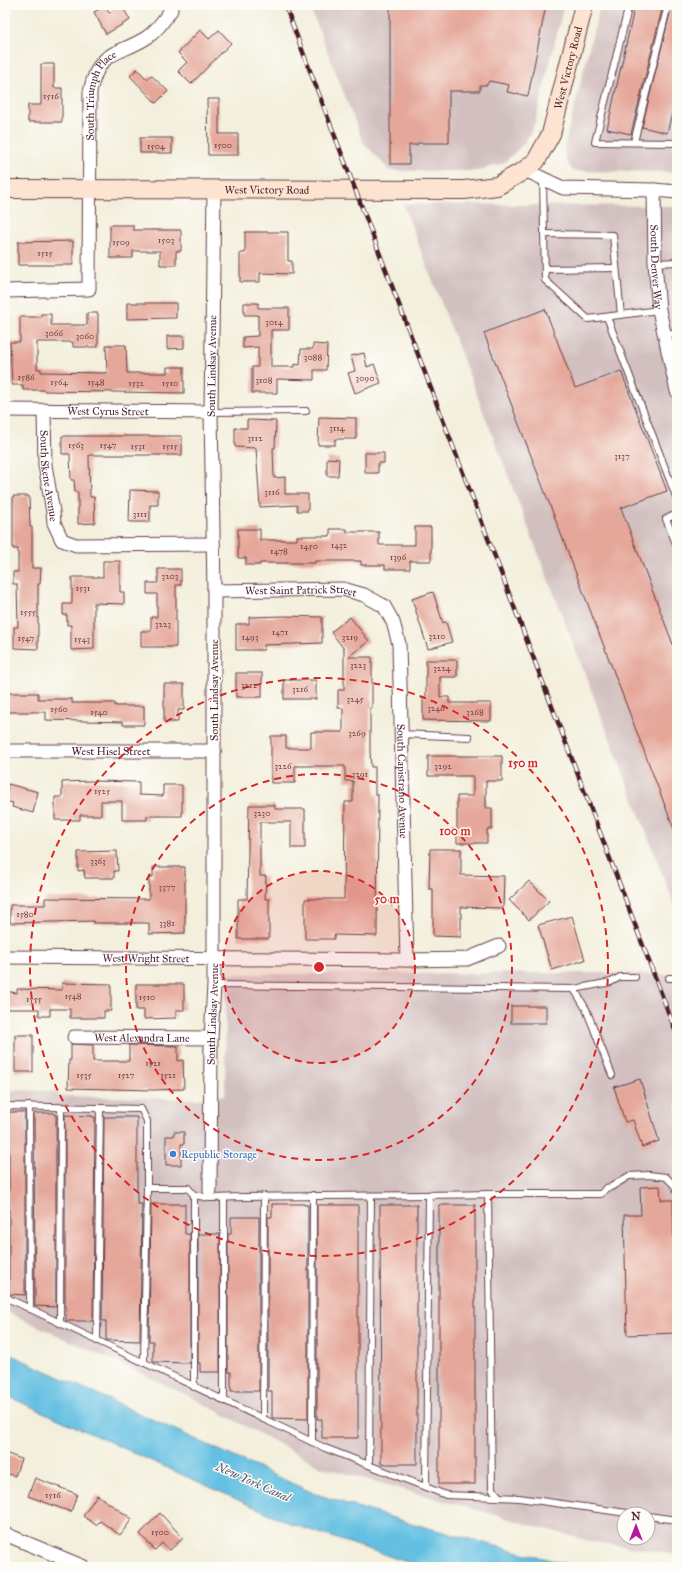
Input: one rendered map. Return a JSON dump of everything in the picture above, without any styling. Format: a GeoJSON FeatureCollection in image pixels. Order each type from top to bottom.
{"type":"FeatureCollection","features":[{"type":"Feature","properties":{"kind":"street","name":"West Victory Road"},"geometry":{"type":"LineString","coordinates":[[5,189],[464,190],[497,186],[525,170],[536,161],[551,134],[584,5]]}},
{"type":"Feature","properties":{"kind":"street","name":"South Triumph Place"},"geometry":{"type":"LineString","coordinates":[[5,291],[90,289],[90,92],[93,76],[100,63],[113,54],[146,37],[158,28],[172,10]]}},
{"type":"Feature","properties":{"kind":"street"},"geometry":{"type":"LineString","coordinates":[[525,170],[563,188],[677,192]]}},
{"type":"Feature","properties":{"kind":"street","name":"South Lindsay Avenue"},"geometry":{"type":"LineString","coordinates":[[210,1194],[211,1038],[214,984],[214,591],[211,412],[214,190]]}},
{"type":"Feature","properties":{"kind":"street","name":"South Denver Way"},"geometry":{"type":"LineString","coordinates":[[654,190],[655,263],[659,310],[677,391]]}},
{"type":"Feature","properties":{"kind":"street","name":"West Cyrus Street"},"geometry":{"type":"LineString","coordinates":[[5,410],[211,412]]}},
{"type":"Feature","properties":{"kind":"street","name":"South Skene Avenue"},"geometry":{"type":"LineString","coordinates":[[44,410],[45,465],[54,512],[54,523],[62,540],[76,545],[213,544]]}},
{"type":"Feature","properties":{"kind":"street","name":"West Saint Patrick Street"},"geometry":{"type":"LineString","coordinates":[[214,591],[343,589],[364,595],[384,606]]}},
{"type":"Feature","properties":{"kind":"street","name":"South Capistrano Avenue"},"geometry":{"type":"LineString","coordinates":[[384,606],[393,622],[399,644],[407,960]]}},
{"type":"Feature","properties":{"kind":"street","name":"West Hisel Street"},"geometry":{"type":"LineString","coordinates":[[8,751],[214,751]]}},
{"type":"Feature","properties":{"kind":"street","name":"West Wright Street"},"geometry":{"type":"LineString","coordinates":[[5,957],[407,960],[467,959],[499,946]]}},
{"type":"Feature","properties":{"kind":"street","name":"West Alexandra Lane"},"geometry":{"type":"LineString","coordinates":[[74,1037],[211,1038]]}},
{"type":"Feature","properties":{"kind":"street"},"geometry":{"type":"LineString","coordinates":[[5,1534],[84,1567]]}},
{"type":"Feature","properties":{"kind":"lane"},"geometry":{"type":"LineString","coordinates":[[629,5],[595,142],[677,141]]}},
{"type":"Feature","properties":{"kind":"lane"},"geometry":{"type":"LineString","coordinates":[[634,142],[668,5]]}},
{"type":"Feature","properties":{"kind":"lane"},"geometry":{"type":"LineString","coordinates":[[543,178],[544,280],[588,319],[659,310]]}},
{"type":"Feature","properties":{"kind":"lane"},"geometry":{"type":"LineString","coordinates":[[544,234],[613,235],[621,315]]}},
{"type":"Feature","properties":{"kind":"lane"},"geometry":{"type":"LineString","coordinates":[[655,263],[677,262]]}},
{"type":"Feature","properties":{"kind":"lane"},"geometry":{"type":"LineString","coordinates":[[544,269],[616,268]]}},
{"type":"Feature","properties":{"kind":"lane"},"geometry":{"type":"LineString","coordinates":[[607,317],[677,499]]}},
{"type":"Feature","properties":{"kind":"lane"},"geometry":{"type":"LineString","coordinates":[[664,335],[677,332]]}},
{"type":"Feature","properties":{"kind":"lane"},"geometry":{"type":"LineString","coordinates":[[211,412],[306,411]]}},
{"type":"Feature","properties":{"kind":"lane"},"geometry":{"type":"LineString","coordinates":[[677,514],[666,519],[677,546]]}},
{"type":"Feature","properties":{"kind":"lane"},"geometry":{"type":"LineString","coordinates":[[401,734],[469,736]]}},
{"type":"Feature","properties":{"kind":"lane"},"geometry":{"type":"LineString","coordinates":[[214,984],[574,989],[611,982],[620,977],[635,977]]}},
{"type":"Feature","properties":{"kind":"lane"},"geometry":{"type":"LineString","coordinates":[[669,978],[677,978]]}},
{"type":"Feature","properties":{"kind":"lane"},"geometry":{"type":"LineString","coordinates":[[574,989],[586,1009],[612,1075]]}},
{"type":"Feature","properties":{"kind":"lane"},"geometry":{"type":"LineString","coordinates":[[5,1106],[141,1110],[147,1122],[144,1363]]}},
{"type":"Feature","properties":{"kind":"lane"},"geometry":{"type":"LineString","coordinates":[[29,1106],[30,1309]]}},
{"type":"Feature","properties":{"kind":"lane"},"geometry":{"type":"LineString","coordinates":[[60,1323],[61,1107]]}},
{"type":"Feature","properties":{"kind":"lane"},"geometry":{"type":"LineString","coordinates":[[96,1340],[100,1108]]}},
{"type":"Feature","properties":{"kind":"lane"},"geometry":{"type":"LineString","coordinates":[[194,1195],[210,1194],[224,1198],[313,1195],[371,1196],[601,1194],[606,1188],[611,1187],[629,1176],[649,1175],[666,1177],[675,1186],[677,1192]]}},
{"type":"Feature","properties":{"kind":"lane"},"geometry":{"type":"LineString","coordinates":[[147,1188],[188,1188],[194,1195],[194,1387]]}},
{"type":"Feature","properties":{"kind":"lane"},"geometry":{"type":"LineString","coordinates":[[488,1194],[492,1489],[500,1497]]}},
{"type":"Feature","properties":{"kind":"lane"},"geometry":{"type":"LineString","coordinates":[[312,1442],[313,1195]]}},
{"type":"Feature","properties":{"kind":"lane"},"geometry":{"type":"LineString","coordinates":[[426,1487],[429,1195]]}},
{"type":"Feature","properties":{"kind":"lane"},"geometry":{"type":"LineString","coordinates":[[263,1419],[264,1196]]}},
{"type":"Feature","properties":{"kind":"lane"},"geometry":{"type":"LineString","coordinates":[[369,1465],[371,1196]]}},
{"type":"Feature","properties":{"kind":"lane"},"geometry":{"type":"LineString","coordinates":[[224,1198],[224,1401]]}},
{"type":"Feature","properties":{"kind":"lane"},"geometry":{"type":"LineString","coordinates":[[5,1297],[312,1442],[446,1495],[500,1497],[616,1512]]}},
{"type":"Feature","properties":{"kind":"lane"},"geometry":{"type":"LineString","coordinates":[[656,1517],[677,1520]]}},
{"type":"Feature","properties":{"kind":"shaded area"},"geometry":{"type":"Polygon","coordinates":[[[309,5],[564,5],[535,123],[526,141],[504,163],[477,171],[390,171],[363,142],[309,5]]]}},
{"type":"Feature","properties":{"kind":"shaded area"},"geometry":{"type":"Polygon","coordinates":[[[600,5],[677,5],[677,174],[667,172],[574,171],[570,168],[565,158],[564,148],[600,5]]]}},
{"type":"Feature","properties":{"kind":"shaded area"},"geometry":{"type":"Polygon","coordinates":[[[403,204],[677,206],[677,912],[403,204]]]}},
{"type":"Feature","properties":{"kind":"shaded area"},"geometry":{"type":"Polygon","coordinates":[[[605,973],[677,975],[677,1554],[623,1546],[656,1546],[656,1506],[616,1506],[616,1545],[589,1541],[322,1467],[189,1396],[5,1311],[5,1090],[58,1091],[59,1096],[197,1099],[225,1095],[226,974],[605,973]]]}},
{"type":"Feature","properties":{"kind":"water","name":"New York Canal"},"geometry":{"type":"Polygon","coordinates":[[[5,1352],[313,1493],[346,1504],[479,1542],[579,1567],[426,1567],[292,1524],[5,1395],[5,1352]]]}},
{"type":"Feature","properties":{"kind":"building"},"geometry":{"type":"Polygon","coordinates":[[[390,5],[546,5],[528,96],[507,92],[509,85],[489,81],[487,85],[480,85],[480,91],[449,91],[449,143],[417,143],[417,145],[409,145],[409,164],[390,164],[390,5]]]}},
{"type":"Feature","properties":{"kind":"building"},"geometry":{"type":"Polygon","coordinates":[[[635,5],[663,5],[631,134],[607,129],[635,5]]]}},
{"type":"Feature","properties":{"kind":"building"},"geometry":{"type":"Polygon","coordinates":[[[672,5],[677,5],[677,93],[667,133],[642,127],[672,5]]]}},
{"type":"Feature","properties":{"kind":"building"},"geometry":{"type":"Polygon","coordinates":[[[106,6],[109,13],[122,6],[130,20],[106,34],[94,12],[106,6]]]}},
{"type":"Feature","properties":{"kind":"building"},"geometry":{"type":"Polygon","coordinates":[[[200,30],[209,39],[219,30],[231,43],[191,84],[178,71],[187,62],[178,53],[200,30]]]}},
{"type":"Feature","properties":{"kind":"building"},"geometry":{"type":"Polygon","coordinates":[[[41,64],[54,64],[54,88],[62,88],[62,122],[28,122],[28,105],[41,105],[41,64]]]}},
{"type":"Feature","properties":{"kind":"building"},"geometry":{"type":"Polygon","coordinates":[[[137,69],[147,79],[151,75],[168,91],[156,103],[130,76],[137,69]]]}},
{"type":"Feature","properties":{"kind":"building"},"geometry":{"type":"Polygon","coordinates":[[[207,99],[219,99],[219,134],[238,134],[238,155],[208,155],[207,99]]]}},
{"type":"Feature","properties":{"kind":"building"},"geometry":{"type":"Polygon","coordinates":[[[140,138],[172,138],[172,153],[140,153],[140,138]]]}},
{"type":"Feature","properties":{"kind":"building"},"geometry":{"type":"Polygon","coordinates":[[[110,225],[133,225],[133,230],[181,230],[181,251],[176,251],[176,265],[160,265],[160,251],[133,251],[133,258],[110,258],[110,225]]]}},
{"type":"Feature","properties":{"kind":"building"},"geometry":{"type":"Polygon","coordinates":[[[245,232],[288,232],[288,261],[292,261],[292,274],[260,273],[260,282],[240,282],[240,253],[245,253],[245,232]]]}},
{"type":"Feature","properties":{"kind":"building"},"geometry":{"type":"Polygon","coordinates":[[[73,241],[73,265],[18,265],[18,242],[73,241]]]}},
{"type":"Feature","properties":{"kind":"building"},"geometry":{"type":"Polygon","coordinates":[[[127,303],[176,303],[176,318],[127,319],[127,303]]]}},
{"type":"Feature","properties":{"kind":"building"},"geometry":{"type":"Polygon","coordinates":[[[244,303],[258,303],[258,308],[289,308],[289,330],[271,330],[271,367],[294,367],[294,364],[300,365],[301,349],[313,349],[313,344],[327,345],[326,370],[314,370],[314,380],[277,379],[277,393],[252,393],[252,367],[258,367],[258,347],[243,348],[243,337],[258,336],[258,315],[244,315],[244,303]]]}},
{"type":"Feature","properties":{"kind":"building"},"geometry":{"type":"Polygon","coordinates":[[[545,309],[575,388],[621,371],[667,491],[621,508],[677,655],[677,837],[484,333],[545,309]]]}},
{"type":"Feature","properties":{"kind":"building"},"geometry":{"type":"Polygon","coordinates":[[[87,313],[98,313],[98,347],[73,347],[73,342],[37,342],[37,369],[41,369],[41,372],[107,373],[106,345],[126,345],[127,373],[167,373],[167,367],[184,367],[184,393],[44,391],[23,390],[23,385],[12,385],[10,342],[20,342],[20,317],[41,317],[41,314],[51,314],[51,325],[87,325],[87,313]]]}},
{"type":"Feature","properties":{"kind":"building"},"geometry":{"type":"Polygon","coordinates":[[[167,336],[184,336],[184,348],[167,349],[167,336]]]}},
{"type":"Feature","properties":{"kind":"building"},"geometry":{"type":"Polygon","coordinates":[[[364,353],[367,367],[374,364],[381,383],[355,393],[348,373],[355,371],[351,356],[364,353]]]}},
{"type":"Feature","properties":{"kind":"building"},"geometry":{"type":"Polygon","coordinates":[[[319,417],[356,418],[356,439],[335,439],[335,445],[318,445],[319,417]]]}},
{"type":"Feature","properties":{"kind":"building"},"geometry":{"type":"Polygon","coordinates":[[[247,420],[276,421],[275,448],[273,448],[274,478],[285,477],[285,494],[308,494],[308,511],[297,511],[297,505],[260,507],[256,448],[235,447],[235,428],[247,428],[247,420]]]}},
{"type":"Feature","properties":{"kind":"building"},"geometry":{"type":"Polygon","coordinates":[[[62,436],[182,436],[182,455],[89,455],[90,497],[94,497],[95,523],[78,524],[78,492],[75,492],[74,480],[71,480],[70,454],[62,454],[62,436]]]}},
{"type":"Feature","properties":{"kind":"building"},"geometry":{"type":"Polygon","coordinates":[[[365,453],[384,453],[384,463],[378,463],[378,473],[365,473],[365,453]]]}},
{"type":"Feature","properties":{"kind":"building"},"geometry":{"type":"Polygon","coordinates":[[[327,458],[339,459],[338,476],[327,476],[327,458]]]}},
{"type":"Feature","properties":{"kind":"building"},"geometry":{"type":"Polygon","coordinates":[[[130,490],[158,491],[158,505],[150,505],[150,522],[129,522],[130,490]]]}},
{"type":"Feature","properties":{"kind":"building"},"geometry":{"type":"Polygon","coordinates":[[[13,496],[29,496],[30,527],[32,527],[32,568],[41,568],[40,584],[38,584],[38,649],[14,648],[14,627],[18,627],[17,584],[13,584],[13,572],[18,572],[18,549],[13,549],[13,496]]]}},
{"type":"Feature","properties":{"kind":"building"},"geometry":{"type":"Polygon","coordinates":[[[415,527],[431,527],[431,561],[410,561],[410,569],[385,569],[385,565],[361,565],[361,561],[315,561],[315,563],[260,563],[260,565],[246,565],[246,558],[238,558],[238,529],[260,529],[260,540],[297,540],[297,536],[330,536],[330,529],[347,529],[347,532],[379,532],[379,545],[415,545],[415,527]]]}},
{"type":"Feature","properties":{"kind":"building"},"geometry":{"type":"Polygon","coordinates":[[[103,561],[120,561],[120,592],[124,592],[124,604],[94,603],[94,649],[71,650],[71,625],[67,625],[67,615],[63,615],[63,604],[72,604],[72,577],[103,577],[103,561]]]}},
{"type":"Feature","properties":{"kind":"building"},"geometry":{"type":"Polygon","coordinates":[[[158,569],[181,569],[181,585],[176,585],[176,647],[141,647],[141,631],[151,631],[151,617],[157,617],[157,594],[147,594],[147,583],[158,583],[158,569]]]}},
{"type":"Feature","properties":{"kind":"building"},"geometry":{"type":"Polygon","coordinates":[[[433,592],[443,623],[446,622],[452,642],[428,649],[412,599],[433,592]]]}},
{"type":"Feature","properties":{"kind":"building"},"geometry":{"type":"Polygon","coordinates":[[[249,617],[322,617],[322,643],[264,645],[264,650],[236,650],[236,624],[249,624],[249,617]]]}},
{"type":"Feature","properties":{"kind":"building"},"geometry":{"type":"Polygon","coordinates":[[[350,617],[369,641],[348,657],[372,657],[370,752],[371,767],[375,767],[375,795],[378,795],[377,936],[334,935],[334,939],[305,939],[305,899],[344,899],[345,802],[353,802],[353,781],[345,781],[345,766],[295,766],[295,783],[271,783],[271,736],[286,736],[286,748],[311,748],[311,732],[343,732],[343,708],[338,708],[338,690],[344,690],[344,649],[331,632],[350,617]]]}},
{"type":"Feature","properties":{"kind":"building"},"geometry":{"type":"Polygon","coordinates":[[[426,660],[457,660],[457,677],[440,677],[440,697],[449,697],[449,703],[491,703],[491,721],[423,720],[423,697],[426,697],[426,660]]]}},
{"type":"Feature","properties":{"kind":"building"},"geometry":{"type":"Polygon","coordinates":[[[236,673],[262,673],[262,697],[236,697],[236,673]]]}},
{"type":"Feature","properties":{"kind":"building"},"geometry":{"type":"Polygon","coordinates":[[[284,680],[316,680],[316,699],[284,699],[284,680]]]}},
{"type":"Feature","properties":{"kind":"building"},"geometry":{"type":"Polygon","coordinates":[[[164,684],[184,684],[184,710],[178,710],[178,722],[164,722],[164,684]]]}},
{"type":"Feature","properties":{"kind":"building"},"geometry":{"type":"Polygon","coordinates":[[[6,693],[38,693],[38,699],[72,699],[72,703],[115,703],[115,706],[144,706],[144,725],[123,725],[123,722],[46,720],[46,712],[6,712],[6,693]]]}},
{"type":"Feature","properties":{"kind":"building"},"geometry":{"type":"Polygon","coordinates":[[[428,756],[502,756],[502,781],[486,781],[486,808],[492,808],[492,829],[487,829],[487,843],[457,843],[457,796],[473,796],[473,776],[428,776],[428,756]]]}},
{"type":"Feature","properties":{"kind":"building"},"geometry":{"type":"Polygon","coordinates":[[[62,782],[139,782],[139,795],[163,796],[163,785],[182,785],[182,816],[147,816],[147,820],[122,820],[122,801],[101,801],[101,815],[80,815],[80,820],[55,820],[55,797],[62,797],[62,782]]]}},
{"type":"Feature","properties":{"kind":"building"},"geometry":{"type":"Polygon","coordinates":[[[8,784],[38,792],[33,813],[12,807],[13,803],[5,801],[8,784]]]}},
{"type":"Feature","properties":{"kind":"building"},"geometry":{"type":"Polygon","coordinates":[[[249,805],[275,805],[275,809],[305,809],[305,848],[291,848],[291,822],[260,822],[260,876],[266,876],[265,899],[269,899],[269,939],[238,939],[238,899],[247,899],[249,805]]]}},
{"type":"Feature","properties":{"kind":"building"},"geometry":{"type":"Polygon","coordinates":[[[430,849],[461,849],[461,875],[504,876],[503,908],[461,907],[461,937],[433,936],[433,889],[429,889],[430,849]]]}},
{"type":"Feature","properties":{"kind":"building"},"geometry":{"type":"Polygon","coordinates":[[[117,851],[118,871],[114,871],[114,878],[85,878],[84,870],[78,871],[78,852],[117,851]]]}},
{"type":"Feature","properties":{"kind":"building"},"geometry":{"type":"Polygon","coordinates":[[[153,867],[185,867],[185,933],[149,934],[149,923],[94,923],[94,921],[10,923],[10,905],[45,905],[45,898],[149,899],[149,877],[153,877],[153,867]]]}},
{"type":"Feature","properties":{"kind":"building"},"geometry":{"type":"Polygon","coordinates":[[[529,881],[549,901],[529,920],[509,900],[529,881]]]}},
{"type":"Feature","properties":{"kind":"building"},"geometry":{"type":"Polygon","coordinates":[[[572,916],[585,960],[552,970],[538,925],[572,916]]]}},
{"type":"Feature","properties":{"kind":"building"},"geometry":{"type":"Polygon","coordinates":[[[62,983],[111,984],[111,1011],[104,1011],[104,1018],[70,1018],[70,1009],[50,1009],[50,1016],[39,1016],[39,1009],[5,1009],[5,991],[17,993],[17,989],[62,990],[62,983]]]}},
{"type":"Feature","properties":{"kind":"building"},"geometry":{"type":"Polygon","coordinates":[[[136,984],[184,984],[184,1010],[176,1010],[176,1018],[144,1019],[144,1010],[136,1010],[136,984]]]}},
{"type":"Feature","properties":{"kind":"building"},"geometry":{"type":"Polygon","coordinates":[[[511,1006],[546,1006],[546,1023],[511,1023],[511,1006]]]}},
{"type":"Feature","properties":{"kind":"building"},"geometry":{"type":"Polygon","coordinates":[[[15,1035],[33,1035],[33,1072],[15,1072],[15,1035]]]}},
{"type":"Feature","properties":{"kind":"building"},"geometry":{"type":"Polygon","coordinates":[[[71,1044],[93,1045],[93,1061],[129,1061],[129,1045],[178,1046],[178,1061],[183,1060],[184,1089],[153,1090],[68,1088],[71,1044]]]}},
{"type":"Feature","properties":{"kind":"building"},"geometry":{"type":"Polygon","coordinates":[[[640,1079],[659,1141],[642,1147],[633,1120],[625,1122],[614,1087],[640,1079]]]}},
{"type":"Feature","properties":{"kind":"building"},"geometry":{"type":"Polygon","coordinates":[[[9,1112],[25,1112],[25,1295],[9,1294],[9,1112]]]}},
{"type":"Feature","properties":{"kind":"building"},"geometry":{"type":"Polygon","coordinates":[[[34,1113],[54,1113],[54,1115],[56,1115],[56,1307],[35,1306],[34,1113]]]}},
{"type":"Feature","properties":{"kind":"building"},"geometry":{"type":"Polygon","coordinates":[[[65,1115],[95,1117],[93,1321],[66,1321],[65,1115]]]}},
{"type":"Feature","properties":{"kind":"building"},"geometry":{"type":"Polygon","coordinates":[[[104,1117],[137,1117],[137,1204],[142,1204],[140,1341],[106,1340],[106,1321],[102,1321],[104,1117]]]}},
{"type":"Feature","properties":{"kind":"building","name":"Republic Storage"},"geometry":{"type":"Polygon","coordinates":[[[174,1132],[184,1132],[184,1144],[181,1144],[181,1165],[166,1165],[166,1136],[174,1136],[174,1132]]]}},
{"type":"Feature","properties":{"kind":"building"},"geometry":{"type":"Polygon","coordinates":[[[660,1186],[661,1200],[673,1200],[674,1254],[676,1254],[677,1333],[627,1335],[624,1215],[641,1215],[640,1187],[660,1186]]]}},
{"type":"Feature","properties":{"kind":"building"},"geometry":{"type":"Polygon","coordinates":[[[151,1204],[185,1204],[185,1234],[190,1234],[190,1363],[153,1362],[153,1341],[149,1341],[151,1204]]]}},
{"type":"Feature","properties":{"kind":"building"},"geometry":{"type":"Polygon","coordinates":[[[272,1204],[308,1205],[308,1419],[272,1418],[272,1391],[268,1391],[268,1217],[272,1217],[272,1204]]]}},
{"type":"Feature","properties":{"kind":"building"},"geometry":{"type":"Polygon","coordinates":[[[317,1205],[358,1205],[358,1438],[322,1438],[322,1419],[317,1419],[317,1205]]]}},
{"type":"Feature","properties":{"kind":"building"},"geometry":{"type":"Polygon","coordinates":[[[380,1205],[417,1205],[417,1464],[381,1464],[380,1205]]]}},
{"type":"Feature","properties":{"kind":"building"},"geometry":{"type":"Polygon","coordinates":[[[439,1205],[475,1205],[475,1484],[439,1484],[439,1205]]]}},
{"type":"Feature","properties":{"kind":"building"},"geometry":{"type":"Polygon","coordinates":[[[231,1217],[259,1217],[259,1391],[231,1391],[231,1372],[228,1372],[228,1234],[231,1234],[231,1217]]]}},
{"type":"Feature","properties":{"kind":"building"},"geometry":{"type":"Polygon","coordinates":[[[198,1234],[220,1234],[220,1372],[200,1372],[200,1363],[198,1363],[198,1234]]]}},
{"type":"Feature","properties":{"kind":"building"},"geometry":{"type":"Polygon","coordinates":[[[5,1453],[21,1459],[15,1476],[5,1473],[5,1453]]]}},
{"type":"Feature","properties":{"kind":"building"},"geometry":{"type":"Polygon","coordinates":[[[35,1478],[77,1494],[71,1512],[28,1496],[35,1478]]]}},
{"type":"Feature","properties":{"kind":"building"},"geometry":{"type":"Polygon","coordinates":[[[97,1495],[132,1519],[120,1535],[100,1521],[96,1525],[83,1516],[97,1495]]]}},
{"type":"Feature","properties":{"kind":"building"},"geometry":{"type":"Polygon","coordinates":[[[160,1513],[183,1538],[170,1550],[162,1543],[155,1550],[140,1534],[160,1513]]]}},
{"type":"Feature","properties":{"kind":"railway"},"geometry":{"type":"LineString","coordinates":[[285,5],[677,1035]]}},
{"type":"Feature","properties":{"kind":"place","name":"Republic Storage"},"geometry":{"type":"Point","coordinates":[173,1154]}}]}
